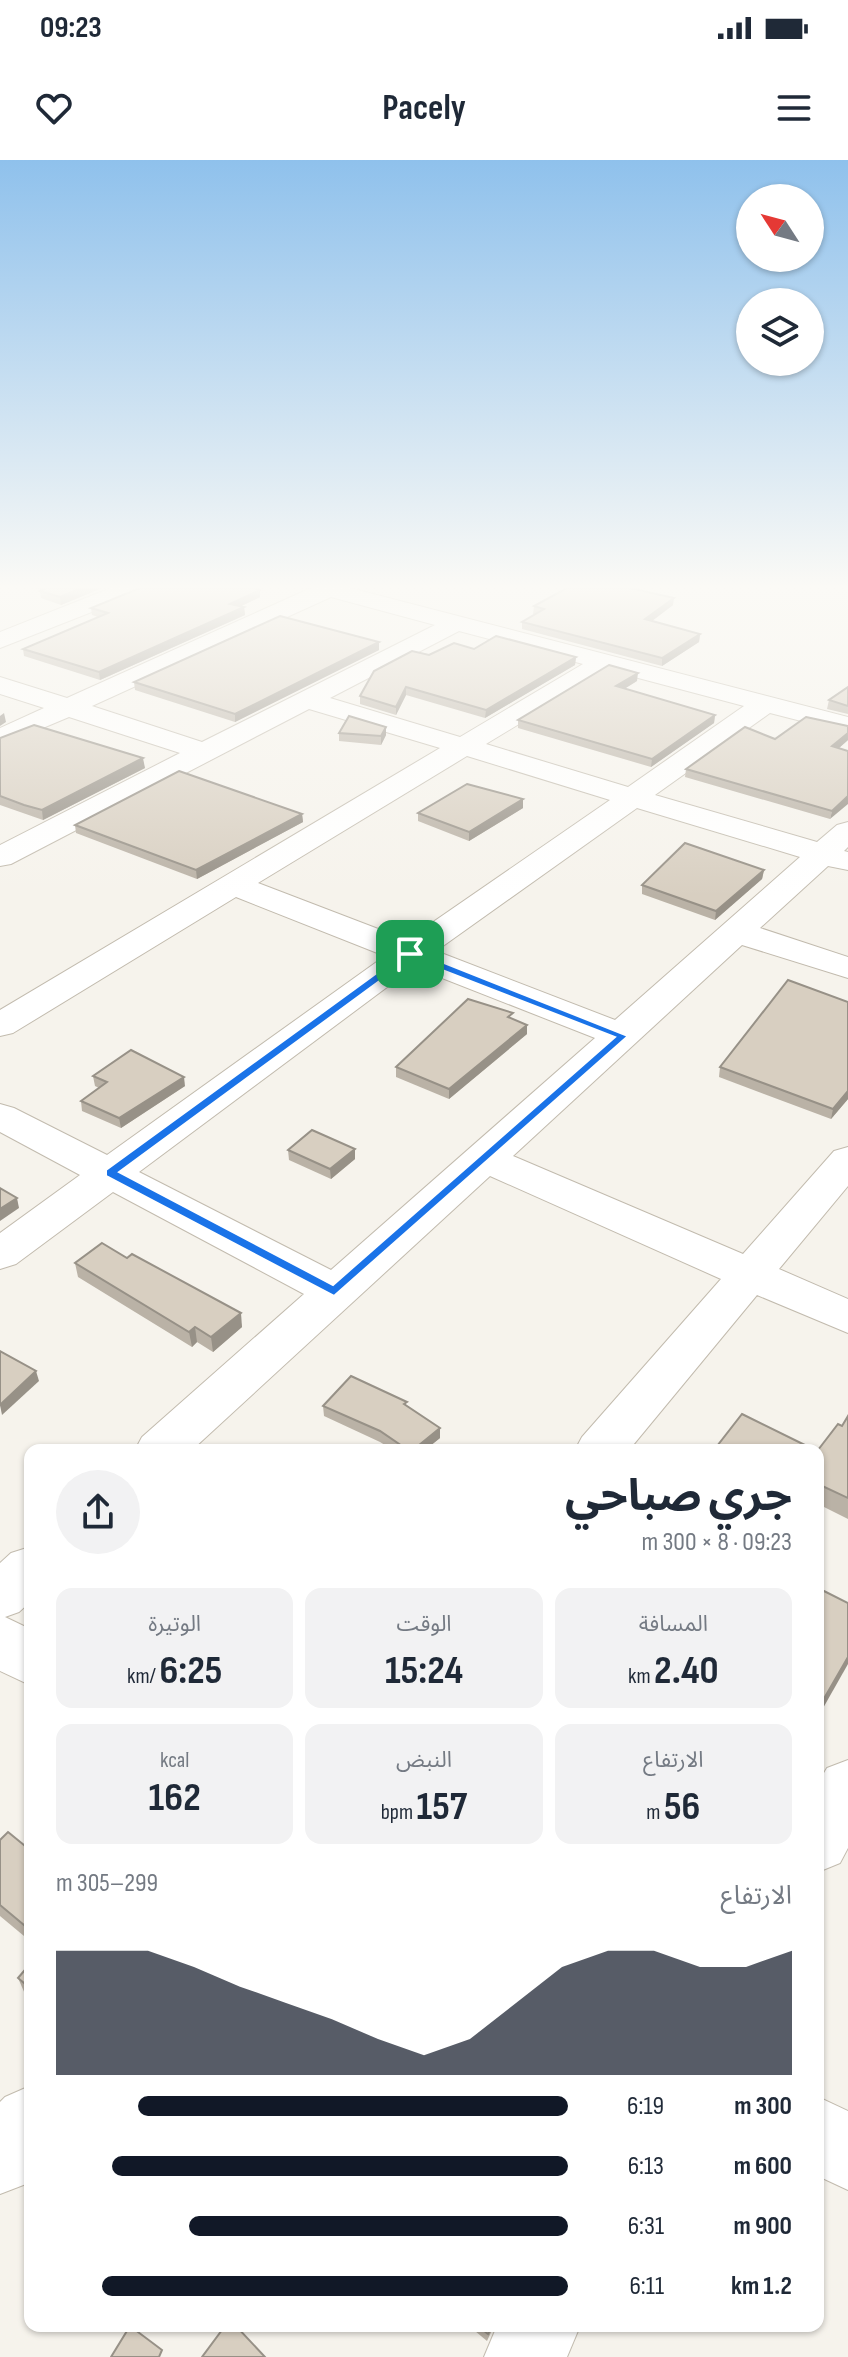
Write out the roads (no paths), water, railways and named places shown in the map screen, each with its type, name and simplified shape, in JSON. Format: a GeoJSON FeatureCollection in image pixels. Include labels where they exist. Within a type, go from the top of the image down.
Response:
{"type":"FeatureCollection","features":[{"type":"Feature","properties":{"kind":"street"},"geometry":{"type":"LineString","coordinates":[[17,691],[207,753]]}},
{"type":"Feature","properties":{"kind":"street"},"geometry":{"type":"LineString","coordinates":[[0,738],[105,691]]}},
{"type":"Feature","properties":{"kind":"street"},"geometry":{"type":"LineString","coordinates":[[0,857],[326,691]]}},
{"type":"Feature","properties":{"kind":"street"},"geometry":{"type":"LineString","coordinates":[[0,1025],[557,691]]}},
{"type":"Feature","properties":{"kind":"street"},"geometry":{"type":"LineString","coordinates":[[717,691],[848,725]]}},
{"type":"Feature","properties":{"kind":"street"},"geometry":{"type":"LineString","coordinates":[[308,700],[635,798],[839,849]]}},
{"type":"Feature","properties":{"kind":"street"},"geometry":{"type":"LineString","coordinates":[[0,1254],[410,954],[766,703]]}},
{"type":"Feature","properties":{"kind":"street"},"geometry":{"type":"LineString","coordinates":[[167,1444],[738,932],[839,849]]}},
{"type":"Feature","properties":{"kind":"street"},"geometry":{"type":"LineString","coordinates":[[234,885],[623,1036]]}},
{"type":"Feature","properties":{"kind":"street"},"geometry":{"type":"LineString","coordinates":[[738,932],[848,968]]}},
{"type":"Feature","properties":{"kind":"street"},"geometry":{"type":"LineString","coordinates":[[0,1116],[334,1291]]}},
{"type":"Feature","properties":{"kind":"street"},"geometry":{"type":"LineString","coordinates":[[483,1158],[848,1317]]}},
{"type":"Feature","properties":{"kind":"street"},"geometry":{"type":"LineString","coordinates":[[605,1444],[848,1160]]}},
{"type":"Feature","properties":{"kind":"street"},"geometry":{"type":"LineString","coordinates":[[0,1596],[24,1574]]}},
{"type":"Feature","properties":{"kind":"street"},"geometry":{"type":"LineString","coordinates":[[0,1639],[24,1657]]}},
{"type":"Feature","properties":{"kind":"street"},"geometry":{"type":"LineString","coordinates":[[824,1831],[848,1788]]}},
{"type":"Feature","properties":{"kind":"street"},"geometry":{"type":"LineString","coordinates":[[0,2158],[24,2129]]}},
{"type":"Feature","properties":{"kind":"street"},"geometry":{"type":"LineString","coordinates":[[824,2137],[848,2154]]}},
{"type":"Feature","properties":{"kind":"street"},"geometry":{"type":"LineString","coordinates":[[523,2357],[538,2332]]}}]}
